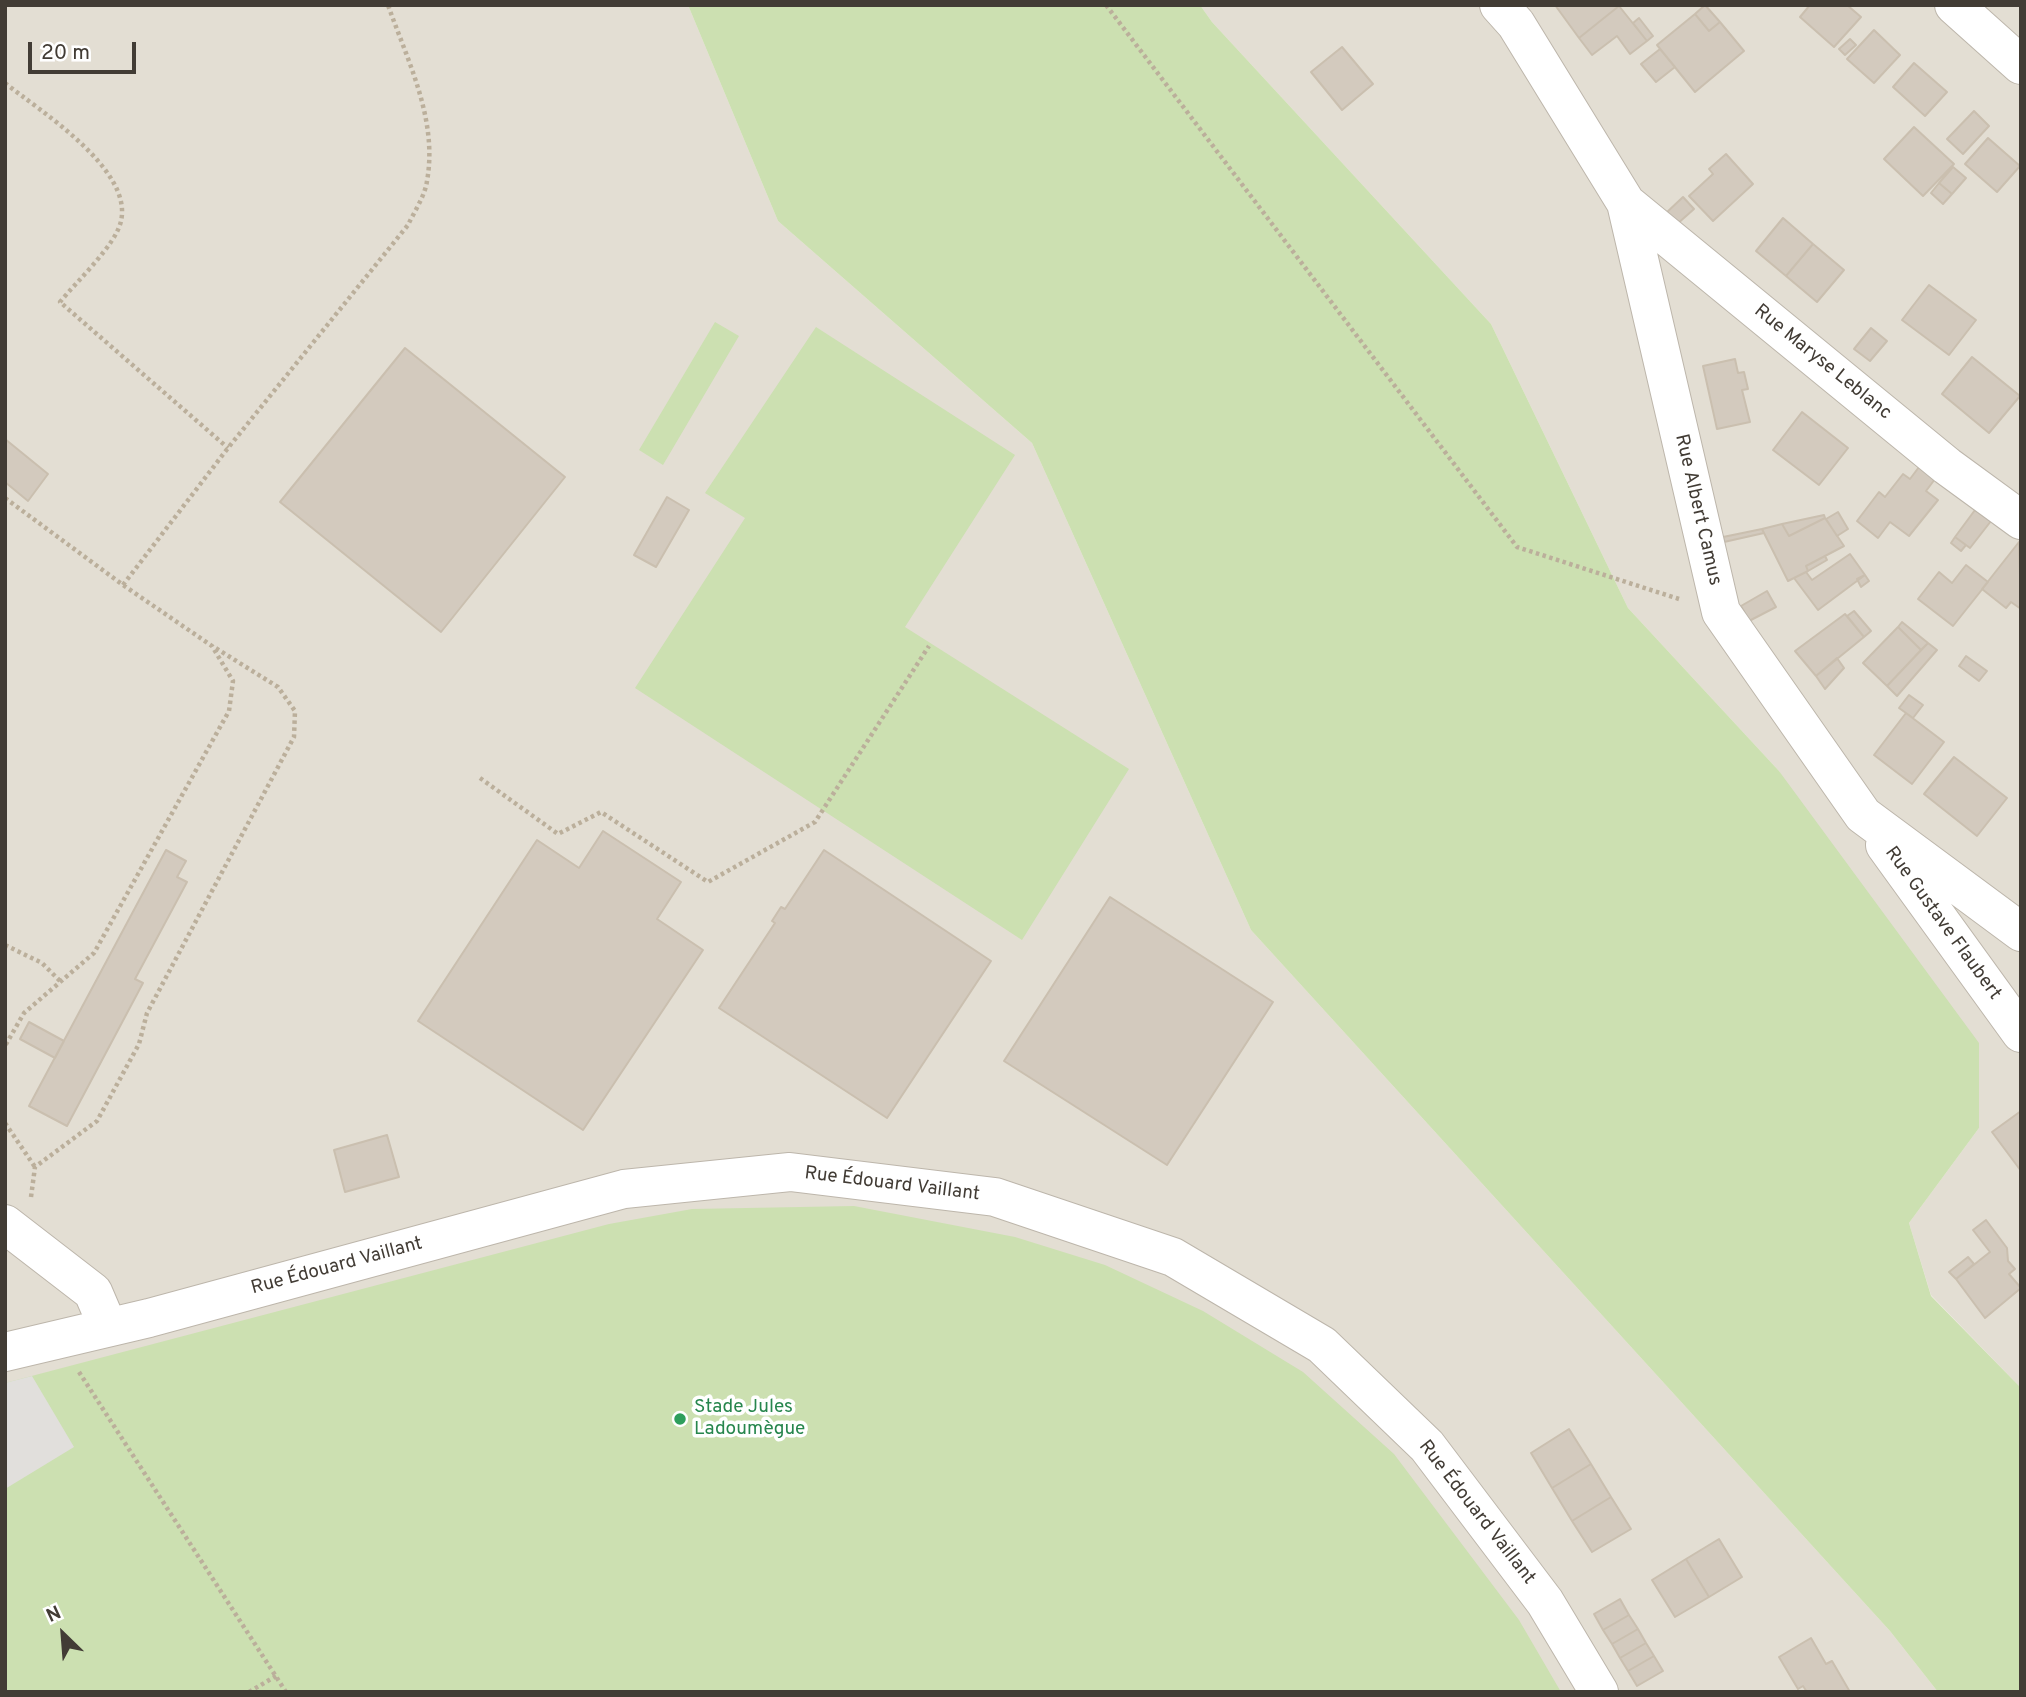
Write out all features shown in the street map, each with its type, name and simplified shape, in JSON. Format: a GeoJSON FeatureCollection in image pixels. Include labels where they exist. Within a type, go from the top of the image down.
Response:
{"type":"FeatureCollection","features":[{"type":"Feature","properties":{"kind":"street","name":"Rue Albert Camus"},"geometry":{"type":"LineString","coordinates":[[1499,5],[1516,24],[1626,203],[1721,612],[1863,816],[2021,932]]}},
{"type":"Feature","properties":{"kind":"street"},"geometry":{"type":"LineString","coordinates":[[1954,5],[2021,65]]}},
{"type":"Feature","properties":{"kind":"street","name":"Rue Maryse Leblanc"},"geometry":{"type":"LineString","coordinates":[[1626,203],[1947,466],[2021,520]]}},
{"type":"Feature","properties":{"kind":"street","name":"Rue Gustave Flaubert"},"geometry":{"type":"LineString","coordinates":[[1863,816],[2021,1033]]}},
{"type":"Feature","properties":{"kind":"street","name":"Rue Édouard Vaillant"},"geometry":{"type":"LineString","coordinates":[[5,1352],[65,1340],[624,1189],[790,1172],[995,1197],[1173,1257],[1322,1345],[1427,1446],[1545,1602],[1599,1692]]}},
{"type":"Feature","properties":{"kind":"street"},"geometry":{"type":"LineString","coordinates":[[11,1229],[93,1292],[108,1327]]}},
{"type":"Feature","properties":{"kind":"path"},"geometry":{"type":"LineString","coordinates":[[123,585],[228,448],[408,225],[427,184],[430,147],[426,113],[388,5]]}},
{"type":"Feature","properties":{"kind":"path"},"geometry":{"type":"LineString","coordinates":[[1106,5],[1517,547],[1721,612]]}},
{"type":"Feature","properties":{"kind":"path"},"geometry":{"type":"LineString","coordinates":[[5,83],[95,155],[110,173],[118,192],[122,219],[116,235],[60,302],[228,448]]}},
{"type":"Feature","properties":{"kind":"path"},"geometry":{"type":"LineString","coordinates":[[5,498],[123,585],[278,687],[295,711],[294,737],[147,1013],[139,1044],[97,1121],[35,1167]]}},
{"type":"Feature","properties":{"kind":"path"},"geometry":{"type":"LineString","coordinates":[[5,1046],[24,1013],[94,953],[229,711],[233,681],[212,646]]}},
{"type":"Feature","properties":{"kind":"path"},"geometry":{"type":"LineString","coordinates":[[481,778],[558,834],[601,812],[708,882],[815,822],[929,646]]}},
{"type":"Feature","properties":{"kind":"path"},"geometry":{"type":"LineString","coordinates":[[5,945],[42,963],[61,982]]}},
{"type":"Feature","properties":{"kind":"path"},"geometry":{"type":"LineString","coordinates":[[5,1123],[35,1167],[28,1217],[11,1229]]}},
{"type":"Feature","properties":{"kind":"path"},"geometry":{"type":"LineString","coordinates":[[65,1340],[69,1357],[286,1692]]}},
{"type":"Feature","properties":{"kind":"path"},"geometry":{"type":"LineString","coordinates":[[249,1692],[276,1675]]}},
{"type":"Feature","properties":{"kind":"shaded area"},"geometry":{"type":"Polygon","coordinates":[[[5,5],[688,5],[778,221],[1032,443],[1251,930],[1890,1631],[1938,1692],[5,1692],[5,5]]]}},
{"type":"Feature","properties":{"kind":"shaded area"},"geometry":{"type":"Polygon","coordinates":[[[1200,5],[2021,5],[2021,1388],[1931,1295],[1909,1223],[1979,1128],[1779,771],[1628,608],[1491,324],[1212,22],[1200,5]]]}},
{"type":"Feature","properties":{"kind":"shaded area"},"geometry":{"type":"Polygon","coordinates":[[[32,1376],[74,1447],[5,1489],[5,1383],[32,1376]]]}},
{"type":"Feature","properties":{"kind":"green space"},"geometry":{"type":"Polygon","coordinates":[[[688,5],[1200,5],[1212,22],[1491,324],[1628,608],[1779,771],[1979,1043],[1979,1128],[1909,1223],[1931,1296],[2021,1388],[2021,1692],[1938,1692],[1890,1631],[1251,930],[1032,443],[778,221],[688,5]]]}},
{"type":"Feature","properties":{"kind":"green space"},"geometry":{"type":"Polygon","coordinates":[[[715,322],[739,336],[663,465],[639,450],[715,322]]]}},
{"type":"Feature","properties":{"kind":"green space"},"geometry":{"type":"Polygon","coordinates":[[[816,327],[1015,455],[905,627],[1129,769],[1022,940],[635,688],[745,518],[705,493],[816,327]]]}},
{"type":"Feature","properties":{"kind":"green space","name":"Stade Jules Ladoumègue"},"geometry":{"type":"Polygon","coordinates":[[[854,1206],[1015,1237],[1105,1265],[1203,1311],[1303,1372],[1394,1454],[1519,1620],[1561,1692],[5,1692],[5,1383],[609,1224],[692,1209],[854,1206]]]}},
{"type":"Feature","properties":{"kind":"building"},"geometry":{"type":"Polygon","coordinates":[[[1555,5],[1619,5],[1619,6],[1579,38],[1555,5]]]}},
{"type":"Feature","properties":{"kind":"building"},"geometry":{"type":"Polygon","coordinates":[[[1705,5],[1720,22],[1709,31],[1695,14],[1705,5]]]}},
{"type":"Feature","properties":{"kind":"building"},"geometry":{"type":"Polygon","coordinates":[[[1810,5],[1847,5],[1861,17],[1834,47],[1800,17],[1810,5]]]}},
{"type":"Feature","properties":{"kind":"building"},"geometry":{"type":"Polygon","coordinates":[[[1619,6],[1647,41],[1630,54],[1617,36],[1592,55],[1579,38],[1619,6]]]}},
{"type":"Feature","properties":{"kind":"building"},"geometry":{"type":"Polygon","coordinates":[[[1695,14],[1709,31],[1720,22],[1744,51],[1695,92],[1657,45],[1695,14]]]}},
{"type":"Feature","properties":{"kind":"building"},"geometry":{"type":"Polygon","coordinates":[[[1639,18],[1653,36],[1647,41],[1633,23],[1639,18]]]}},
{"type":"Feature","properties":{"kind":"building"},"geometry":{"type":"Polygon","coordinates":[[[1874,30],[1900,55],[1874,83],[1847,59],[1874,30]]]}},
{"type":"Feature","properties":{"kind":"building"},"geometry":{"type":"Polygon","coordinates":[[[1850,39],[1856,45],[1845,55],[1839,49],[1850,39]]]}},
{"type":"Feature","properties":{"kind":"building"},"geometry":{"type":"Polygon","coordinates":[[[1342,47],[1373,84],[1342,110],[1311,72],[1342,47]]]}},
{"type":"Feature","properties":{"kind":"building"},"geometry":{"type":"Polygon","coordinates":[[[1660,49],[1675,67],[1656,82],[1641,64],[1660,49]]]}},
{"type":"Feature","properties":{"kind":"building"},"geometry":{"type":"Polygon","coordinates":[[[1914,63],[1947,92],[1925,116],[1893,87],[1914,63]]]}},
{"type":"Feature","properties":{"kind":"building"},"geometry":{"type":"Polygon","coordinates":[[[1974,111],[1989,126],[1963,154],[1947,139],[1974,111]]]}},
{"type":"Feature","properties":{"kind":"building"},"geometry":{"type":"Polygon","coordinates":[[[1914,127],[1954,164],[1923,196],[1884,159],[1914,127]]]}},
{"type":"Feature","properties":{"kind":"building"},"geometry":{"type":"Polygon","coordinates":[[[1988,138],[2020,166],[1997,192],[1965,164],[1988,138]]]}},
{"type":"Feature","properties":{"kind":"building"},"geometry":{"type":"Polygon","coordinates":[[[1726,154],[1753,184],[1713,221],[1689,196],[1713,174],[1709,169],[1726,154]]]}},
{"type":"Feature","properties":{"kind":"building"},"geometry":{"type":"Polygon","coordinates":[[[1953,167],[1966,178],[1952,194],[1939,183],[1953,167]]]}},
{"type":"Feature","properties":{"kind":"building"},"geometry":{"type":"Polygon","coordinates":[[[1939,183],[1952,194],[1943,204],[1931,193],[1939,183]]]}},
{"type":"Feature","properties":{"kind":"building"},"geometry":{"type":"Polygon","coordinates":[[[1683,197],[1694,209],[1676,225],[1665,214],[1683,197]]]}},
{"type":"Feature","properties":{"kind":"building"},"geometry":{"type":"Polygon","coordinates":[[[1783,218],[1813,244],[1786,276],[1756,251],[1783,218]]]}},
{"type":"Feature","properties":{"kind":"building"},"geometry":{"type":"Polygon","coordinates":[[[1813,244],[1844,270],[1817,302],[1786,276],[1813,244]]]}},
{"type":"Feature","properties":{"kind":"building"},"geometry":{"type":"Polygon","coordinates":[[[1929,285],[1976,320],[1949,355],[1902,320],[1929,285]]]}},
{"type":"Feature","properties":{"kind":"building"},"geometry":{"type":"Polygon","coordinates":[[[1871,328],[1887,341],[1870,361],[1854,349],[1871,328]]]}},
{"type":"Feature","properties":{"kind":"building"},"geometry":{"type":"Polygon","coordinates":[[[405,348],[565,477],[441,632],[280,502],[405,348]]]}},
{"type":"Feature","properties":{"kind":"building"},"geometry":{"type":"Polygon","coordinates":[[[1972,357],[2020,396],[1989,433],[1942,394],[1972,357]]]}},
{"type":"Feature","properties":{"kind":"building"},"geometry":{"type":"Polygon","coordinates":[[[1735,359],[1738,373],[1744,372],[1748,389],[1742,390],[1750,422],[1717,429],[1703,366],[1735,359]]]}},
{"type":"Feature","properties":{"kind":"building"},"geometry":{"type":"Polygon","coordinates":[[[1802,412],[1848,448],[1819,485],[1773,450],[1802,412]]]}},
{"type":"Feature","properties":{"kind":"building"},"geometry":{"type":"Polygon","coordinates":[[[5,439],[48,474],[28,501],[5,482],[5,439]]]}},
{"type":"Feature","properties":{"kind":"building"},"geometry":{"type":"Polygon","coordinates":[[[1919,467],[1935,479],[1926,491],[1938,500],[1909,536],[1890,522],[1878,538],[1857,521],[1879,492],[1885,497],[1903,474],[1910,479],[1919,467]]]}},
{"type":"Feature","properties":{"kind":"building"},"geometry":{"type":"Polygon","coordinates":[[[667,497],[689,510],[656,567],[634,555],[667,497]]]}},
{"type":"Feature","properties":{"kind":"building"},"geometry":{"type":"Polygon","coordinates":[[[1975,510],[1991,521],[1970,548],[1955,537],[1975,510]]]}},
{"type":"Feature","properties":{"kind":"building"},"geometry":{"type":"Polygon","coordinates":[[[1838,512],[1848,529],[1837,536],[1826,519],[1838,512]]]}},
{"type":"Feature","properties":{"kind":"building"},"geometry":{"type":"Polygon","coordinates":[[[1824,515],[1825,518],[1789,536],[1782,524],[1824,515]]]}},
{"type":"Feature","properties":{"kind":"building"},"geometry":{"type":"Polygon","coordinates":[[[1825,518],[1844,546],[1806,566],[1808,571],[1788,581],[1762,529],[1782,524],[1789,536],[1825,518]]]}},
{"type":"Feature","properties":{"kind":"building"},"geometry":{"type":"Polygon","coordinates":[[[1762,529],[1764,533],[1724,542],[1723,537],[1762,529]]]}},
{"type":"Feature","properties":{"kind":"building"},"geometry":{"type":"Polygon","coordinates":[[[1955,537],[1966,545],[1961,551],[1951,543],[1955,537]]]}},
{"type":"Feature","properties":{"kind":"building"},"geometry":{"type":"Polygon","coordinates":[[[2019,542],[2021,609],[2011,602],[2006,608],[1982,589],[2019,542]]]}},
{"type":"Feature","properties":{"kind":"building"},"geometry":{"type":"Polygon","coordinates":[[[1850,554],[1865,575],[1818,610],[1794,578],[1806,572],[1812,580],[1850,554]]]}},
{"type":"Feature","properties":{"kind":"building"},"geometry":{"type":"Polygon","coordinates":[[[1825,556],[1827,560],[1808,571],[1806,566],[1825,556]]]}},
{"type":"Feature","properties":{"kind":"building"},"geometry":{"type":"Polygon","coordinates":[[[1966,565],[1988,582],[1953,626],[1918,599],[1939,572],[1952,583],[1966,565]]]}},
{"type":"Feature","properties":{"kind":"building"},"geometry":{"type":"Polygon","coordinates":[[[1865,575],[1869,581],[1861,587],[1857,579],[1865,575]]]}},
{"type":"Feature","properties":{"kind":"building"},"geometry":{"type":"Polygon","coordinates":[[[1767,591],[1776,607],[1749,621],[1741,606],[1767,591]]]}},
{"type":"Feature","properties":{"kind":"building"},"geometry":{"type":"Polygon","coordinates":[[[1854,611],[1871,631],[1864,637],[1847,616],[1854,611]]]}},
{"type":"Feature","properties":{"kind":"building"},"geometry":{"type":"Polygon","coordinates":[[[1845,614],[1864,637],[1816,676],[1795,651],[1845,614]]]}},
{"type":"Feature","properties":{"kind":"building"},"geometry":{"type":"Polygon","coordinates":[[[1902,622],[1928,643],[1921,650],[1898,627],[1902,622]]]}},
{"type":"Feature","properties":{"kind":"building"},"geometry":{"type":"Polygon","coordinates":[[[1898,627],[1921,650],[1887,686],[1863,663],[1898,627]]]}},
{"type":"Feature","properties":{"kind":"building"},"geometry":{"type":"Polygon","coordinates":[[[1928,643],[1937,650],[1897,696],[1887,686],[1928,643]]]}},
{"type":"Feature","properties":{"kind":"building"},"geometry":{"type":"Polygon","coordinates":[[[1966,656],[1987,671],[1979,681],[1959,666],[1966,656]]]}},
{"type":"Feature","properties":{"kind":"building"},"geometry":{"type":"Polygon","coordinates":[[[1837,658],[1844,668],[1825,689],[1816,676],[1837,658]]]}},
{"type":"Feature","properties":{"kind":"building"},"geometry":{"type":"Polygon","coordinates":[[[1909,695],[1923,705],[1913,718],[1899,708],[1909,695]]]}},
{"type":"Feature","properties":{"kind":"building"},"geometry":{"type":"Polygon","coordinates":[[[1906,713],[1944,742],[1912,784],[1874,755],[1906,713]]]}},
{"type":"Feature","properties":{"kind":"building"},"geometry":{"type":"Polygon","coordinates":[[[1954,757],[2007,798],[1977,836],[1924,794],[1954,757]]]}},
{"type":"Feature","properties":{"kind":"building"},"geometry":{"type":"Polygon","coordinates":[[[603,831],[681,882],[657,919],[703,950],[583,1130],[418,1021],[537,840],[579,868],[603,831]]]}},
{"type":"Feature","properties":{"kind":"building"},"geometry":{"type":"Polygon","coordinates":[[[166,850],[186,861],[177,877],[187,882],[135,979],[143,983],[67,1126],[29,1106],[166,850]]]}},
{"type":"Feature","properties":{"kind":"building"},"geometry":{"type":"Polygon","coordinates":[[[824,850],[991,961],[887,1118],[719,1008],[775,923],[772,921],[781,907],[785,909],[824,850]]]}},
{"type":"Feature","properties":{"kind":"building"},"geometry":{"type":"Polygon","coordinates":[[[1110,897],[1273,1002],[1167,1165],[1004,1061],[1110,897]]]}},
{"type":"Feature","properties":{"kind":"building"},"geometry":{"type":"Polygon","coordinates":[[[29,1022],[64,1041],[55,1058],[20,1039],[29,1022]]]}},
{"type":"Feature","properties":{"kind":"building"},"geometry":{"type":"Polygon","coordinates":[[[2021,1111],[2021,1171],[1992,1132],[2021,1111]]]}},
{"type":"Feature","properties":{"kind":"building"},"geometry":{"type":"Polygon","coordinates":[[[387,1135],[399,1177],[345,1192],[334,1150],[387,1135]]]}},
{"type":"Feature","properties":{"kind":"building"},"geometry":{"type":"Polygon","coordinates":[[[1986,1220],[2007,1248],[2008,1261],[2015,1269],[2009,1274],[2021,1288],[1985,1318],[1956,1279],[1990,1252],[1973,1230],[1986,1220]]]}},
{"type":"Feature","properties":{"kind":"building"},"geometry":{"type":"Polygon","coordinates":[[[1968,1257],[1974,1264],[1956,1279],[1949,1272],[1968,1257]]]}},
{"type":"Feature","properties":{"kind":"building"},"geometry":{"type":"Polygon","coordinates":[[[1569,1429],[1591,1464],[1552,1488],[1531,1453],[1569,1429]]]}},
{"type":"Feature","properties":{"kind":"building"},"geometry":{"type":"Polygon","coordinates":[[[1591,1464],[1611,1497],[1572,1521],[1552,1488],[1591,1464]]]}},
{"type":"Feature","properties":{"kind":"building"},"geometry":{"type":"Polygon","coordinates":[[[1611,1497],[1631,1529],[1592,1552],[1572,1521],[1611,1497]]]}},
{"type":"Feature","properties":{"kind":"building"},"geometry":{"type":"Polygon","coordinates":[[[1719,1539],[1742,1577],[1709,1597],[1686,1559],[1719,1539]]]}},
{"type":"Feature","properties":{"kind":"building"},"geometry":{"type":"Polygon","coordinates":[[[1686,1559],[1709,1597],[1675,1617],[1652,1580],[1686,1559]]]}},
{"type":"Feature","properties":{"kind":"building"},"geometry":{"type":"Polygon","coordinates":[[[1620,1599],[1629,1615],[1603,1630],[1594,1614],[1620,1599]]]}},
{"type":"Feature","properties":{"kind":"building"},"geometry":{"type":"Polygon","coordinates":[[[1629,1615],[1638,1629],[1612,1644],[1603,1630],[1629,1615]]]}},
{"type":"Feature","properties":{"kind":"building"},"geometry":{"type":"Polygon","coordinates":[[[1638,1629],[1646,1643],[1620,1658],[1612,1644],[1638,1629]]]}},
{"type":"Feature","properties":{"kind":"building"},"geometry":{"type":"Polygon","coordinates":[[[1811,1638],[1826,1664],[1832,1661],[1850,1692],[1807,1692],[1803,1686],[1798,1689],[1779,1657],[1811,1638]]]}},
{"type":"Feature","properties":{"kind":"building"},"geometry":{"type":"Polygon","coordinates":[[[1646,1643],[1654,1656],[1628,1671],[1620,1658],[1646,1643]]]}},
{"type":"Feature","properties":{"kind":"building"},"geometry":{"type":"Polygon","coordinates":[[[1654,1656],[1663,1671],[1637,1686],[1628,1671],[1654,1656]]]}},
{"type":"Feature","properties":{"kind":"place","name":"Stade Jules Ladoumègue"},"geometry":{"type":"Point","coordinates":[680,1419]}}]}
